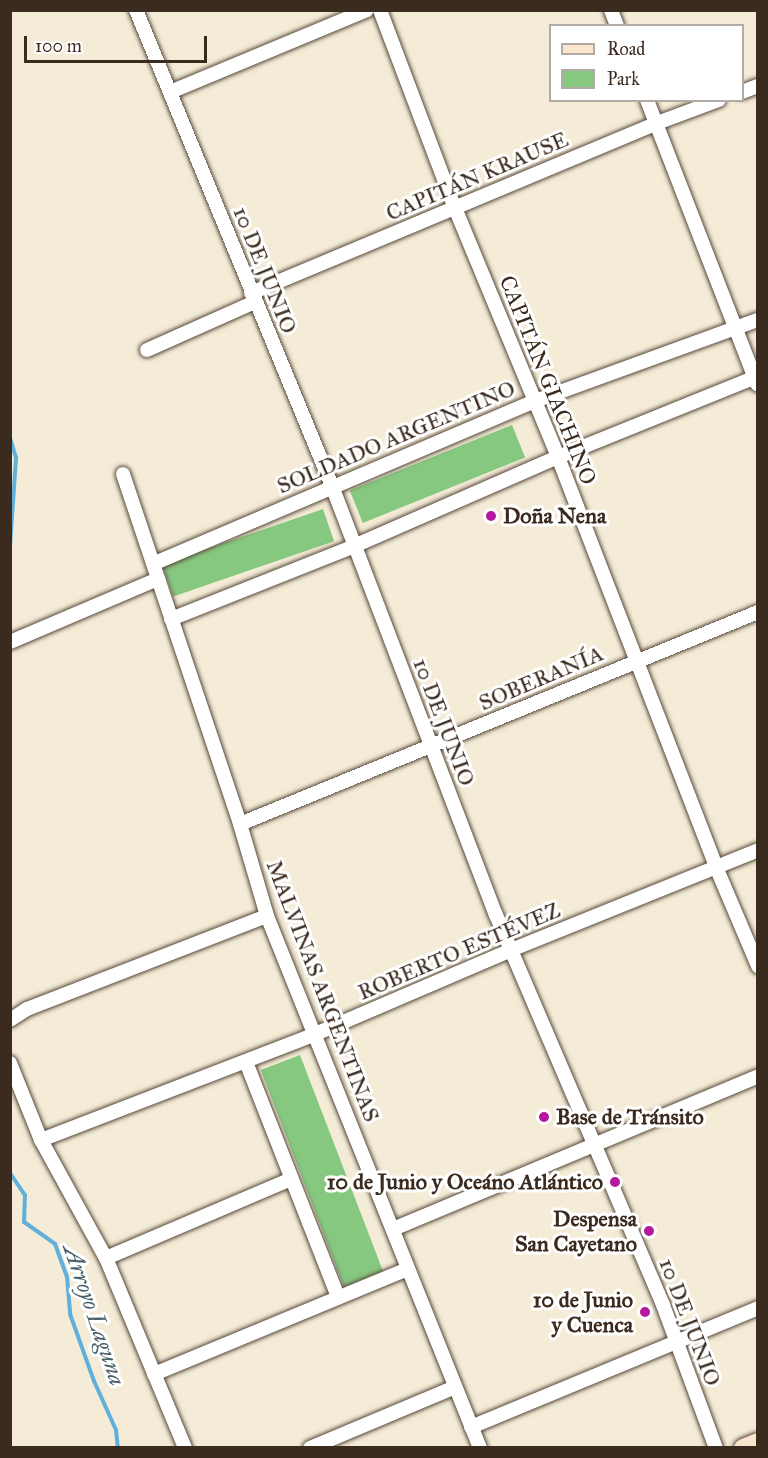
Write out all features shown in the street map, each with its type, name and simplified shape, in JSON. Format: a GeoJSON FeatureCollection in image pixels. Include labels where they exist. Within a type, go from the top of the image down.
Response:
{"type":"FeatureCollection","features":[{"type":"Feature","properties":{"kind":"main road"},"geometry":{"type":"LineString","coordinates":[[743,1448],[758,1442]]}},
{"type":"Feature","properties":{"kind":"street","name":"10 DE JUNIO"},"geometry":{"type":"LineString","coordinates":[[136,10],[332,486],[511,950],[594,1143],[676,1343],[716,1448]]}},
{"type":"Feature","properties":{"kind":"street"},"geometry":{"type":"LineString","coordinates":[[170,92],[367,10]]}},
{"type":"Feature","properties":{"kind":"street","name":"CAPITÁN GIACHINO"},"geometry":{"type":"LineString","coordinates":[[380,10],[455,208],[558,457],[716,867],[758,966]]}},
{"type":"Feature","properties":{"kind":"street"},"geometry":{"type":"LineString","coordinates":[[171,618],[354,546],[558,457],[756,379],[734,329],[648,102]]}},
{"type":"Feature","properties":{"kind":"street","name":"CAPITÁN KRAUSE"},"geometry":{"type":"LineString","coordinates":[[147,350],[253,297],[455,208],[657,123],[714,102]]}},
{"type":"Feature","properties":{"kind":"street","name":"SOLDADO ARGENTINO"},"geometry":{"type":"LineString","coordinates":[[155,563],[535,401],[758,320]]}},
{"type":"Feature","properties":{"kind":"street","name":"MALVINAS ARGENTINAS"},"geometry":{"type":"LineString","coordinates":[[123,474],[155,563],[158,579],[240,824],[267,916],[480,1448]]}},
{"type":"Feature","properties":{"kind":"street"},"geometry":{"type":"LineString","coordinates":[[10,642],[158,579]]}},
{"type":"Feature","properties":{"kind":"street","name":"SOBERANÍA"},"geometry":{"type":"LineString","coordinates":[[240,824],[758,612]]}},
{"type":"Feature","properties":{"kind":"street","name":"ROBERTO ESTÉVEZ"},"geometry":{"type":"LineString","coordinates":[[41,1140],[313,1035],[511,950],[758,850]]}},
{"type":"Feature","properties":{"kind":"street"},"geometry":{"type":"LineString","coordinates":[[10,1020],[27,1009],[267,916]]}},
{"type":"Feature","properties":{"kind":"street"},"geometry":{"type":"LineString","coordinates":[[246,1062],[338,1297]]}},
{"type":"Feature","properties":{"kind":"street"},"geometry":{"type":"LineString","coordinates":[[10,1063],[41,1140],[106,1258],[185,1448]]}},
{"type":"Feature","properties":{"kind":"street"},"geometry":{"type":"LineString","coordinates":[[393,1229],[758,1076]]}},
{"type":"Feature","properties":{"kind":"street"},"geometry":{"type":"LineString","coordinates":[[106,1258],[291,1179]]}},
{"type":"Feature","properties":{"kind":"street"},"geometry":{"type":"LineString","coordinates":[[154,1374],[407,1269]]}},
{"type":"Feature","properties":{"kind":"street"},"geometry":{"type":"LineString","coordinates":[[471,1426],[758,1308]]}},
{"type":"Feature","properties":{"kind":"street"},"geometry":{"type":"LineString","coordinates":[[310,1448],[454,1387]]}},
{"type":"Feature","properties":{"kind":"green space"},"geometry":{"type":"Polygon","coordinates":[[[512,425],[525,457],[363,523],[350,491],[512,425]]]}},
{"type":"Feature","properties":{"kind":"green space"},"geometry":{"type":"Polygon","coordinates":[[[323,509],[334,541],[173,596],[162,564],[323,509]]]}},
{"type":"Feature","properties":{"kind":"green space"},"geometry":{"type":"Polygon","coordinates":[[[300,1055],[383,1272],[344,1287],[261,1070],[300,1055]]]}},
{"type":"Feature","properties":{"kind":"waterway","name":"Arroyo Laguna"},"geometry":{"type":"LineString","coordinates":[[10,438],[16,458],[10,547]]}},
{"type":"Feature","properties":{"kind":"waterway","name":"Arroyo Laguna"},"geometry":{"type":"LineString","coordinates":[[10,1173],[25,1195],[24,1222],[55,1244],[67,1277],[70,1314],[94,1381],[116,1430],[118,1448]]}},
{"type":"Feature","properties":{"kind":"place","name":"Doña Nena"},"geometry":{"type":"Point","coordinates":[491,516]}},
{"type":"Feature","properties":{"kind":"place","name":"Base de Tránsito"},"geometry":{"type":"Point","coordinates":[544,1117]}},
{"type":"Feature","properties":{"kind":"place","name":"10 de Junio y Oceáno Atlántico"},"geometry":{"type":"Point","coordinates":[615,1182]}},
{"type":"Feature","properties":{"kind":"place","name":"Despensa San Cayetano"},"geometry":{"type":"Point","coordinates":[649,1231]}},
{"type":"Feature","properties":{"kind":"place","name":"10 de Junio y Cuenca"},"geometry":{"type":"Point","coordinates":[645,1312]}}]}
